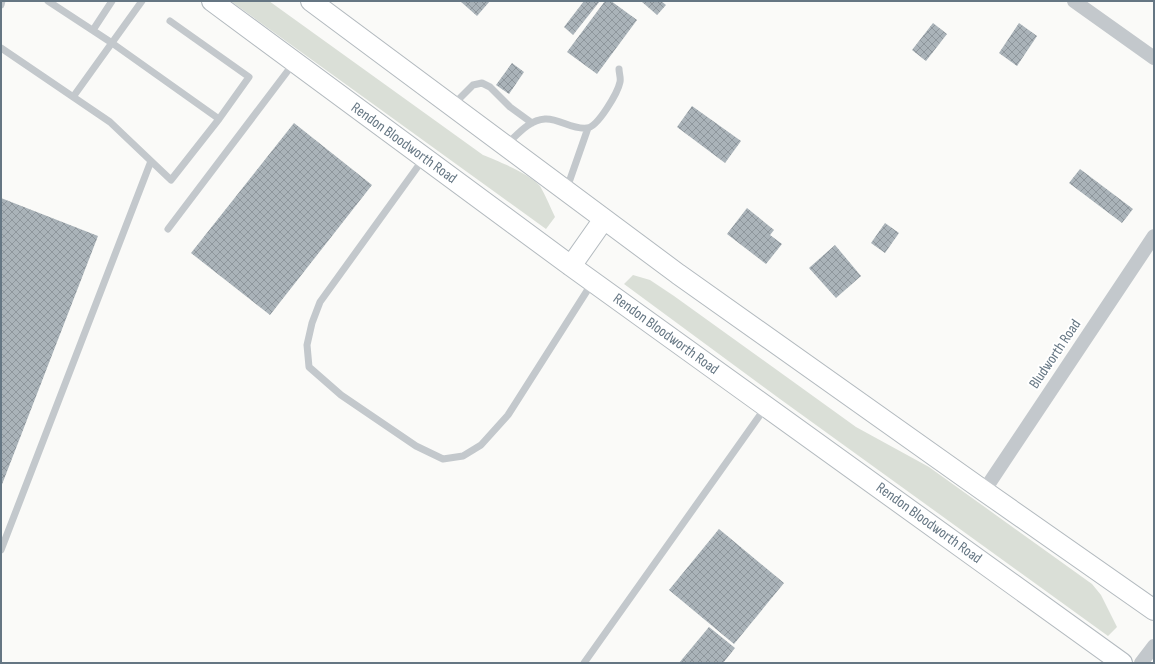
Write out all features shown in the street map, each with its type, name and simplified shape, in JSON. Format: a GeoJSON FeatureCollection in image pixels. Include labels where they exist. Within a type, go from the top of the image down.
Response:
{"type":"FeatureCollection","features":[{"type":"Feature","properties":{"kind":"main road","name":"Rendon Bloodworth Road"},"geometry":{"type":"LineString","coordinates":[[212,1],[571,266],[1122,663]]}},
{"type":"Feature","properties":{"kind":"main road"},"geometry":{"type":"LineString","coordinates":[[311,1],[678,274],[1154,610]]}},
{"type":"Feature","properties":{"kind":"main road"},"geometry":{"type":"LineString","coordinates":[[571,266],[604,219]]}},
{"type":"Feature","properties":{"kind":"street"},"geometry":{"type":"LineString","coordinates":[[1074,1],[1154,58]]}},
{"type":"Feature","properties":{"kind":"street","name":"Bludworth Road"},"geometry":{"type":"LineString","coordinates":[[984,491],[1154,236]]}},
{"type":"Feature","properties":{"kind":"street"},"geometry":{"type":"LineString","coordinates":[[1141,663],[1154,646]]}},
{"type":"Feature","properties":{"kind":"lane"},"geometry":{"type":"LineString","coordinates":[[48,1],[112,43],[219,119]]}},
{"type":"Feature","properties":{"kind":"lane"},"geometry":{"type":"LineString","coordinates":[[93,30],[112,1]]}},
{"type":"Feature","properties":{"kind":"lane"},"geometry":{"type":"LineString","coordinates":[[73,97],[142,1]]}},
{"type":"Feature","properties":{"kind":"lane"},"geometry":{"type":"LineString","coordinates":[[1,48],[110,122],[171,180],[219,119],[249,77],[170,21]]}},
{"type":"Feature","properties":{"kind":"lane"},"geometry":{"type":"LineString","coordinates":[[168,229],[294,62]]}},
{"type":"Feature","properties":{"kind":"lane"},"geometry":{"type":"LineString","coordinates":[[566,190],[588,128],[598,120],[618,90],[620,80],[619,70]]}},
{"type":"Feature","properties":{"kind":"lane"},"geometry":{"type":"LineString","coordinates":[[452,106],[473,85],[482,83],[490,87],[510,107],[532,123]]}},
{"type":"Feature","properties":{"kind":"lane"},"geometry":{"type":"LineString","coordinates":[[506,146],[528,124],[545,119],[562,122],[576,128],[588,128]]}},
{"type":"Feature","properties":{"kind":"lane"},"geometry":{"type":"LineString","coordinates":[[424,158],[320,302],[312,323],[307,345],[309,368],[340,395],[416,446],[443,459],[463,456],[481,445],[508,416],[593,282]]}},
{"type":"Feature","properties":{"kind":"lane"},"geometry":{"type":"LineString","coordinates":[[1,550],[152,161]]}},
{"type":"Feature","properties":{"kind":"lane"},"geometry":{"type":"LineString","coordinates":[[584,663],[766,406]]}},
{"type":"Feature","properties":{"kind":"shaded area"},"geometry":{"type":"Polygon","coordinates":[[[269,1],[483,155],[513,168],[535,181],[540,186],[555,217],[546,229],[232,2],[269,1]]]}},
{"type":"Feature","properties":{"kind":"shaded area"},"geometry":{"type":"Polygon","coordinates":[[[633,275],[650,280],[674,296],[856,427],[929,467],[1092,584],[1101,595],[1117,627],[1108,636],[780,399],[624,284],[633,275]]]}},
{"type":"Feature","properties":{"kind":"building"},"geometry":{"type":"Polygon","coordinates":[[[460,1],[490,1],[477,16],[460,1]]]}},
{"type":"Feature","properties":{"kind":"building"},"geometry":{"type":"Polygon","coordinates":[[[584,1],[600,1],[573,35],[564,27],[584,1]]]}},
{"type":"Feature","properties":{"kind":"building"},"geometry":{"type":"Polygon","coordinates":[[[605,1],[611,1],[637,20],[597,74],[567,52],[605,1]]]}},
{"type":"Feature","properties":{"kind":"building"},"geometry":{"type":"Polygon","coordinates":[[[641,1],[661,1],[666,5],[657,15],[641,1]]]}},
{"type":"Feature","properties":{"kind":"building"},"geometry":{"type":"Polygon","coordinates":[[[933,23],[947,34],[926,61],[912,50],[933,23]]]}},
{"type":"Feature","properties":{"kind":"building"},"geometry":{"type":"Polygon","coordinates":[[[1019,23],[1037,36],[1017,66],[999,53],[1019,23]]]}},
{"type":"Feature","properties":{"kind":"building"},"geometry":{"type":"Polygon","coordinates":[[[512,63],[524,72],[509,94],[496,85],[512,63]]]}},
{"type":"Feature","properties":{"kind":"building"},"geometry":{"type":"Polygon","coordinates":[[[692,106],[741,141],[725,163],[677,127],[692,106]]]}},
{"type":"Feature","properties":{"kind":"building"},"geometry":{"type":"Polygon","coordinates":[[[294,123],[372,185],[270,315],[191,253],[294,123]]]}},
{"type":"Feature","properties":{"kind":"building"},"geometry":{"type":"Polygon","coordinates":[[[1080,169],[1133,209],[1122,223],[1069,183],[1080,169]]]}},
{"type":"Feature","properties":{"kind":"building"},"geometry":{"type":"Polygon","coordinates":[[[1,198],[98,236],[1,487],[1,198]]]}},
{"type":"Feature","properties":{"kind":"building"},"geometry":{"type":"Polygon","coordinates":[[[747,208],[774,230],[770,235],[782,244],[766,264],[727,234],[747,208]]]}},
{"type":"Feature","properties":{"kind":"building"},"geometry":{"type":"Polygon","coordinates":[[[885,223],[899,233],[885,253],[871,243],[885,223]]]}},
{"type":"Feature","properties":{"kind":"building"},"geometry":{"type":"Polygon","coordinates":[[[835,245],[861,276],[836,298],[809,268],[835,245]]]}},
{"type":"Feature","properties":{"kind":"building"},"geometry":{"type":"Polygon","coordinates":[[[719,529],[784,583],[734,644],[669,590],[719,529]]]}},
{"type":"Feature","properties":{"kind":"building"},"geometry":{"type":"Polygon","coordinates":[[[709,627],[735,648],[723,663],[679,663],[709,627]]]}}]}
